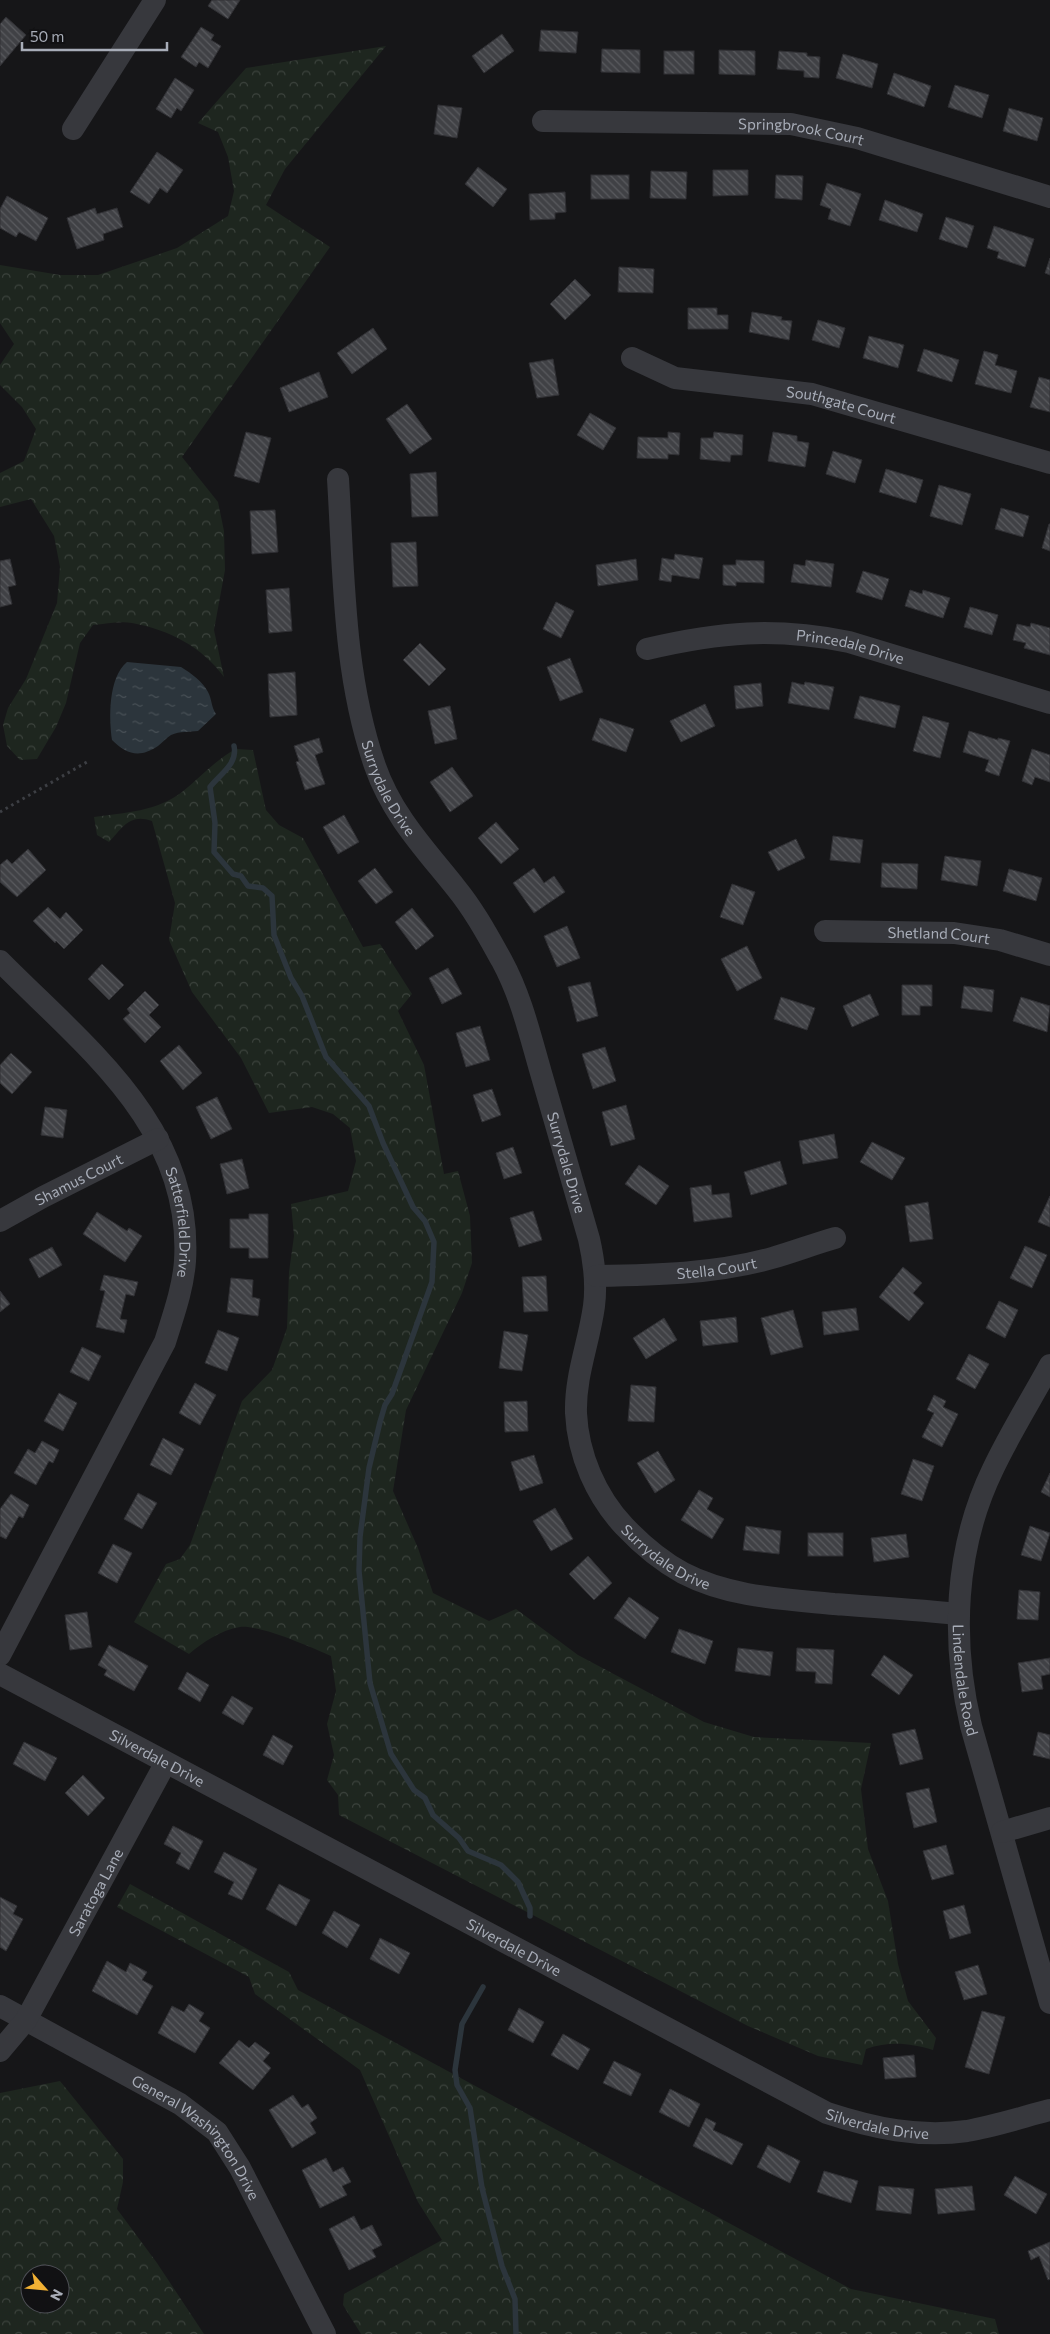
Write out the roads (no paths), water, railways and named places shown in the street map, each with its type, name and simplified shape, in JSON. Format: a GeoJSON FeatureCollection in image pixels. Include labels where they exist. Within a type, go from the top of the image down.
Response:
{"type":"FeatureCollection","features":[{"type":"Feature","properties":{"kind":"street"},"geometry":{"type":"LineString","coordinates":[[73,129],[154,0]]}},
{"type":"Feature","properties":{"kind":"street","name":"Springbrook Court"},"geometry":{"type":"LineString","coordinates":[[543,121],[791,124],[857,138],[1050,197]]}},
{"type":"Feature","properties":{"kind":"street","name":"Southgate Court"},"geometry":{"type":"LineString","coordinates":[[632,358],[675,378],[812,394],[1050,463]]}},
{"type":"Feature","properties":{"kind":"street","name":"Surrydale Drive"},"geometry":{"type":"LineString","coordinates":[[338,478],[347,626],[352,673],[360,720],[375,767],[388,798],[405,827],[457,889],[482,926],[504,964],[521,1004],[589,1238],[596,1276],[594,1305],[576,1385],[576,1415],[581,1446],[603,1501],[632,1534],[659,1557],[683,1573],[710,1584],[778,1599],[958,1614]]}},
{"type":"Feature","properties":{"kind":"street","name":"Princedale Drive"},"geometry":{"type":"LineString","coordinates":[[646,649],[698,638],[750,632],[787,632],[812,635],[849,642],[1050,703]]}},
{"type":"Feature","properties":{"kind":"street","name":"Shetland Court"},"geometry":{"type":"LineString","coordinates":[[825,931],[954,933],[1000,940],[1050,954]]}},
{"type":"Feature","properties":{"kind":"street","name":"Satterfield Drive"},"geometry":{"type":"LineString","coordinates":[[0,961],[121,1082],[143,1111],[172,1170],[179,1192],[184,1227],[185,1262],[179,1298],[165,1342],[0,1655]]}},
{"type":"Feature","properties":{"kind":"street","name":"Shamus Court"},"geometry":{"type":"LineString","coordinates":[[0,1221],[42,1197],[158,1139]]}},
{"type":"Feature","properties":{"kind":"street","name":"Stella Court"},"geometry":{"type":"LineString","coordinates":[[596,1276],[654,1275],[713,1269],[771,1258],[835,1238]]}},
{"type":"Feature","properties":{"kind":"street","name":"Lindendale Road"},"geometry":{"type":"LineString","coordinates":[[1050,1365],[992,1470],[977,1509],[962,1574],[958,1614],[958,1653],[962,1690],[1050,2003]]}},
{"type":"Feature","properties":{"kind":"street","name":"Silverdale Drive"},"geometry":{"type":"LineString","coordinates":[[0,1674],[165,1764],[827,2113],[894,2131],[934,2134],[967,2131],[1050,2110]]}},
{"type":"Feature","properties":{"kind":"street","name":"Saratoga Lane"},"geometry":{"type":"LineString","coordinates":[[0,2051],[26,2020],[165,1764]]}},
{"type":"Feature","properties":{"kind":"street"},"geometry":{"type":"LineString","coordinates":[[1002,1832],[1050,1818]]}},
{"type":"Feature","properties":{"kind":"street","name":"General Washington Drive"},"geometry":{"type":"LineString","coordinates":[[0,2006],[180,2104],[216,2132],[240,2168],[325,2334]]}},
{"type":"Feature","properties":{"kind":"water"},"geometry":{"type":"Polygon","coordinates":[[[127,662],[181,667],[206,688],[216,714],[198,731],[181,732],[171,735],[158,746],[145,752],[128,752],[112,740],[110,721],[113,688],[116,678],[127,662]]]}},
{"type":"Feature","properties":{"kind":"waterway"},"geometry":{"type":"LineString","coordinates":[[234,746],[235,752],[231,763],[210,787],[215,823],[214,852],[233,874],[241,876],[248,886],[263,888],[272,896],[274,935],[291,978],[302,996],[326,1057],[369,1106],[383,1143],[413,1207],[425,1221],[434,1242],[432,1282],[392,1394],[385,1405],[369,1468],[360,1537],[359,1571],[370,1683],[391,1754],[414,1790],[425,1798],[433,1815],[459,1838],[468,1851],[501,1865],[518,1882],[530,1908],[530,1916]]}},
{"type":"Feature","properties":{"kind":"waterway"},"geometry":{"type":"LineString","coordinates":[[483,1987],[462,2024],[455,2070],[457,2085],[470,2108],[482,2188],[502,2266],[515,2299],[516,2334]]}}]}
